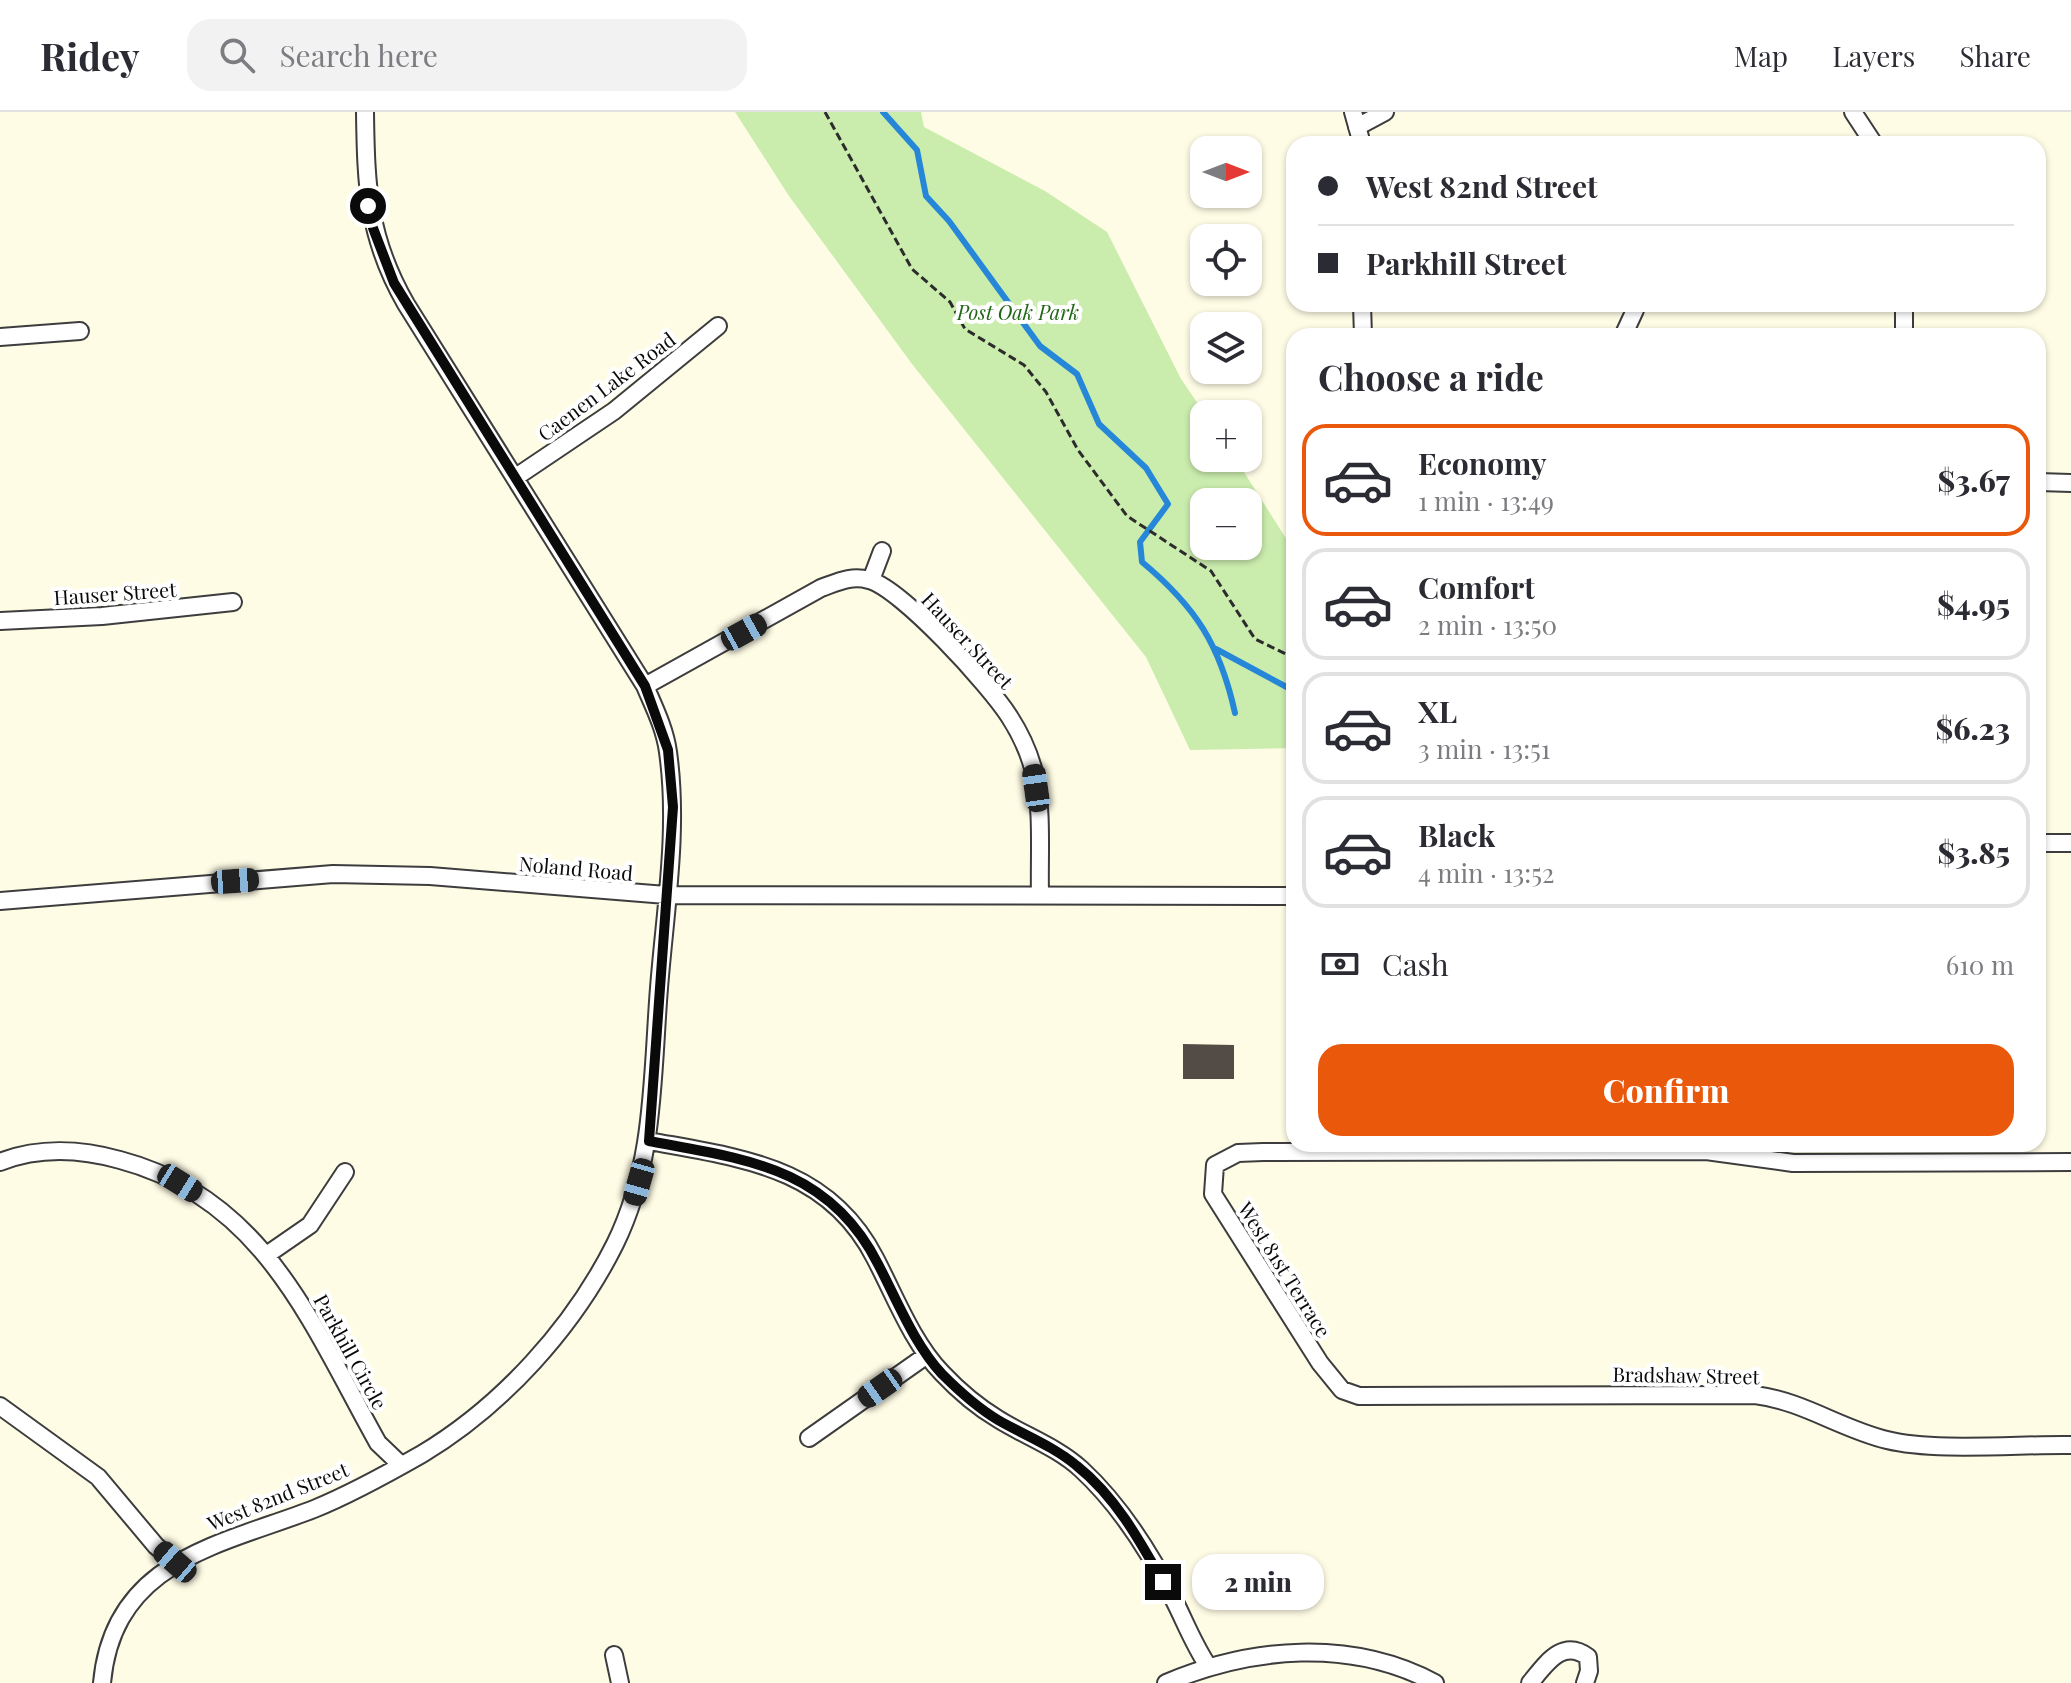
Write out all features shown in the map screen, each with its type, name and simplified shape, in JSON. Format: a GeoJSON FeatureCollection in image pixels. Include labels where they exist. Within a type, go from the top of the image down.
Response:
{"type":"FeatureCollection","features":[{"type":"Feature","properties":{"kind":"street","name":"West 82nd Street"},"geometry":{"type":"LineString","coordinates":[[102,1683],[110,1646],[124,1617],[159,1573],[175,1562],[337,1498],[445,1438],[491,1402],[563,1327],[615,1244],[633,1201],[649,1141],[673,807],[668,750],[645,686],[406,304],[385,264],[368,206],[365,112]]}},
{"type":"Feature","properties":{"kind":"street"},"geometry":{"type":"LineString","coordinates":[[1355,120],[1385,112]]}},
{"type":"Feature","properties":{"kind":"street"},"geometry":{"type":"LineString","coordinates":[[1853,112],[1869,136]]}},
{"type":"Feature","properties":{"kind":"street","name":"Caenen Lake Road"},"geometry":{"type":"LineString","coordinates":[[516,477],[614,411],[718,326]]}},
{"type":"Feature","properties":{"kind":"street"},"geometry":{"type":"LineString","coordinates":[[0,337],[80,331]]}},
{"type":"Feature","properties":{"kind":"street"},"geometry":{"type":"LineString","coordinates":[[2046,482],[2071,483]]}},
{"type":"Feature","properties":{"kind":"street"},"geometry":{"type":"LineString","coordinates":[[645,686],[821,588],[849,578],[871,580],[882,551]]}},
{"type":"Feature","properties":{"kind":"street","name":"Hauser Street"},"geometry":{"type":"LineString","coordinates":[[871,580],[915,610],[1007,713],[1023,740],[1034,771],[1038,804],[1040,895]]}},
{"type":"Feature","properties":{"kind":"street","name":"Hauser Street"},"geometry":{"type":"LineString","coordinates":[[0,621],[117,615],[233,602]]}},
{"type":"Feature","properties":{"kind":"street"},"geometry":{"type":"LineString","coordinates":[[2046,843],[2071,843]]}},
{"type":"Feature","properties":{"kind":"street","name":"Noland Road"},"geometry":{"type":"LineString","coordinates":[[0,901],[333,874],[430,876],[666,895],[1286,896]]}},
{"type":"Feature","properties":{"kind":"street"},"geometry":{"type":"LineString","coordinates":[[649,1141],[755,1162],[785,1172],[828,1199],[870,1247],[927,1355],[972,1401],[1055,1450],[1100,1488],[1152,1562],[1208,1666]]}},
{"type":"Feature","properties":{"kind":"street","name":"Parkhill Circle"},"geometry":{"type":"LineString","coordinates":[[0,1162],[29,1153],[64,1151],[104,1156],[143,1166],[180,1183],[219,1207],[268,1254],[288,1283],[378,1443],[401,1465]]}},
{"type":"Feature","properties":{"kind":"street","name":"West 81st Terrace"},"geometry":{"type":"LineString","coordinates":[[1294,1152],[1238,1153],[1215,1165],[1213,1194],[1320,1363],[1342,1390]]}},
{"type":"Feature","properties":{"kind":"street","name":"West 81st Terrace"},"geometry":{"type":"LineString","coordinates":[[1713,1152],[1793,1163],[2071,1162]]}},
{"type":"Feature","properties":{"kind":"street"},"geometry":{"type":"LineString","coordinates":[[268,1254],[290,1242],[310,1225],[345,1172]]}},
{"type":"Feature","properties":{"kind":"street"},"geometry":{"type":"LineString","coordinates":[[809,1438],[927,1355]]}},
{"type":"Feature","properties":{"kind":"street","name":"Bradshaw Street"},"geometry":{"type":"LineString","coordinates":[[1342,1390],[1359,1396],[1755,1395],[1779,1398],[1808,1408],[1843,1427],[1892,1441],[2071,1445]]}},
{"type":"Feature","properties":{"kind":"street"},"geometry":{"type":"LineString","coordinates":[[0,1406],[98,1477],[156,1546],[175,1562]]}},
{"type":"Feature","properties":{"kind":"street"},"geometry":{"type":"LineString","coordinates":[[1530,1683],[1552,1657],[1566,1649],[1578,1650],[1588,1657],[1589,1671],[1585,1683]]}},
{"type":"Feature","properties":{"kind":"street"},"geometry":{"type":"LineString","coordinates":[[1166,1683],[1208,1666],[1262,1654],[1342,1654],[1392,1666],[1435,1683]]}},
{"type":"Feature","properties":{"kind":"street"},"geometry":{"type":"LineString","coordinates":[[614,1655],[620,1683]]}},
{"type":"Feature","properties":{"kind":"path"},"geometry":{"type":"LineString","coordinates":[[825,112],[912,269],[950,302],[965,329],[1024,365],[1046,392],[1078,450],[1127,516],[1211,571],[1255,639],[1286,654]]}},
{"type":"Feature","properties":{"kind":"green space","name":"Post Oak Park"},"geometry":{"type":"Polygon","coordinates":[[[735,112],[921,112],[924,127],[1045,191],[1107,232],[1181,379],[1195,400],[1190,400],[1190,472],[1244,472],[1254,488],[1190,488],[1190,560],[1262,560],[1262,501],[1286,538],[1286,748],[1190,750],[1146,657],[912,364],[789,196],[735,112]]]}},
{"type":"Feature","properties":{"kind":"building"},"geometry":{"type":"Polygon","coordinates":[[[1183,1044],[1234,1045],[1234,1079],[1183,1079],[1183,1044]]]}},
{"type":"Feature","properties":{"kind":"waterway"},"geometry":{"type":"LineString","coordinates":[[883,112],[917,150],[926,196],[949,221],[1040,346],[1077,374],[1099,424],[1146,468],[1168,504],[1140,542],[1142,562],[1177,595],[1203,629],[1222,667],[1235,713]]}},
{"type":"Feature","properties":{"kind":"waterway"},"geometry":{"type":"LineString","coordinates":[[1216,649],[1286,687]]}},
{"type":"Feature","properties":{"kind":"route"},"geometry":{"type":"LineString","coordinates":[[368,206],[385,264],[394,283],[645,686],[660,723],[668,750],[673,807],[649,1141],[755,1162],[785,1172],[828,1199],[850,1220],[870,1247],[910,1326],[941,1372],[997,1419],[1078,1466],[1124,1518],[1163,1582]]}}]}
